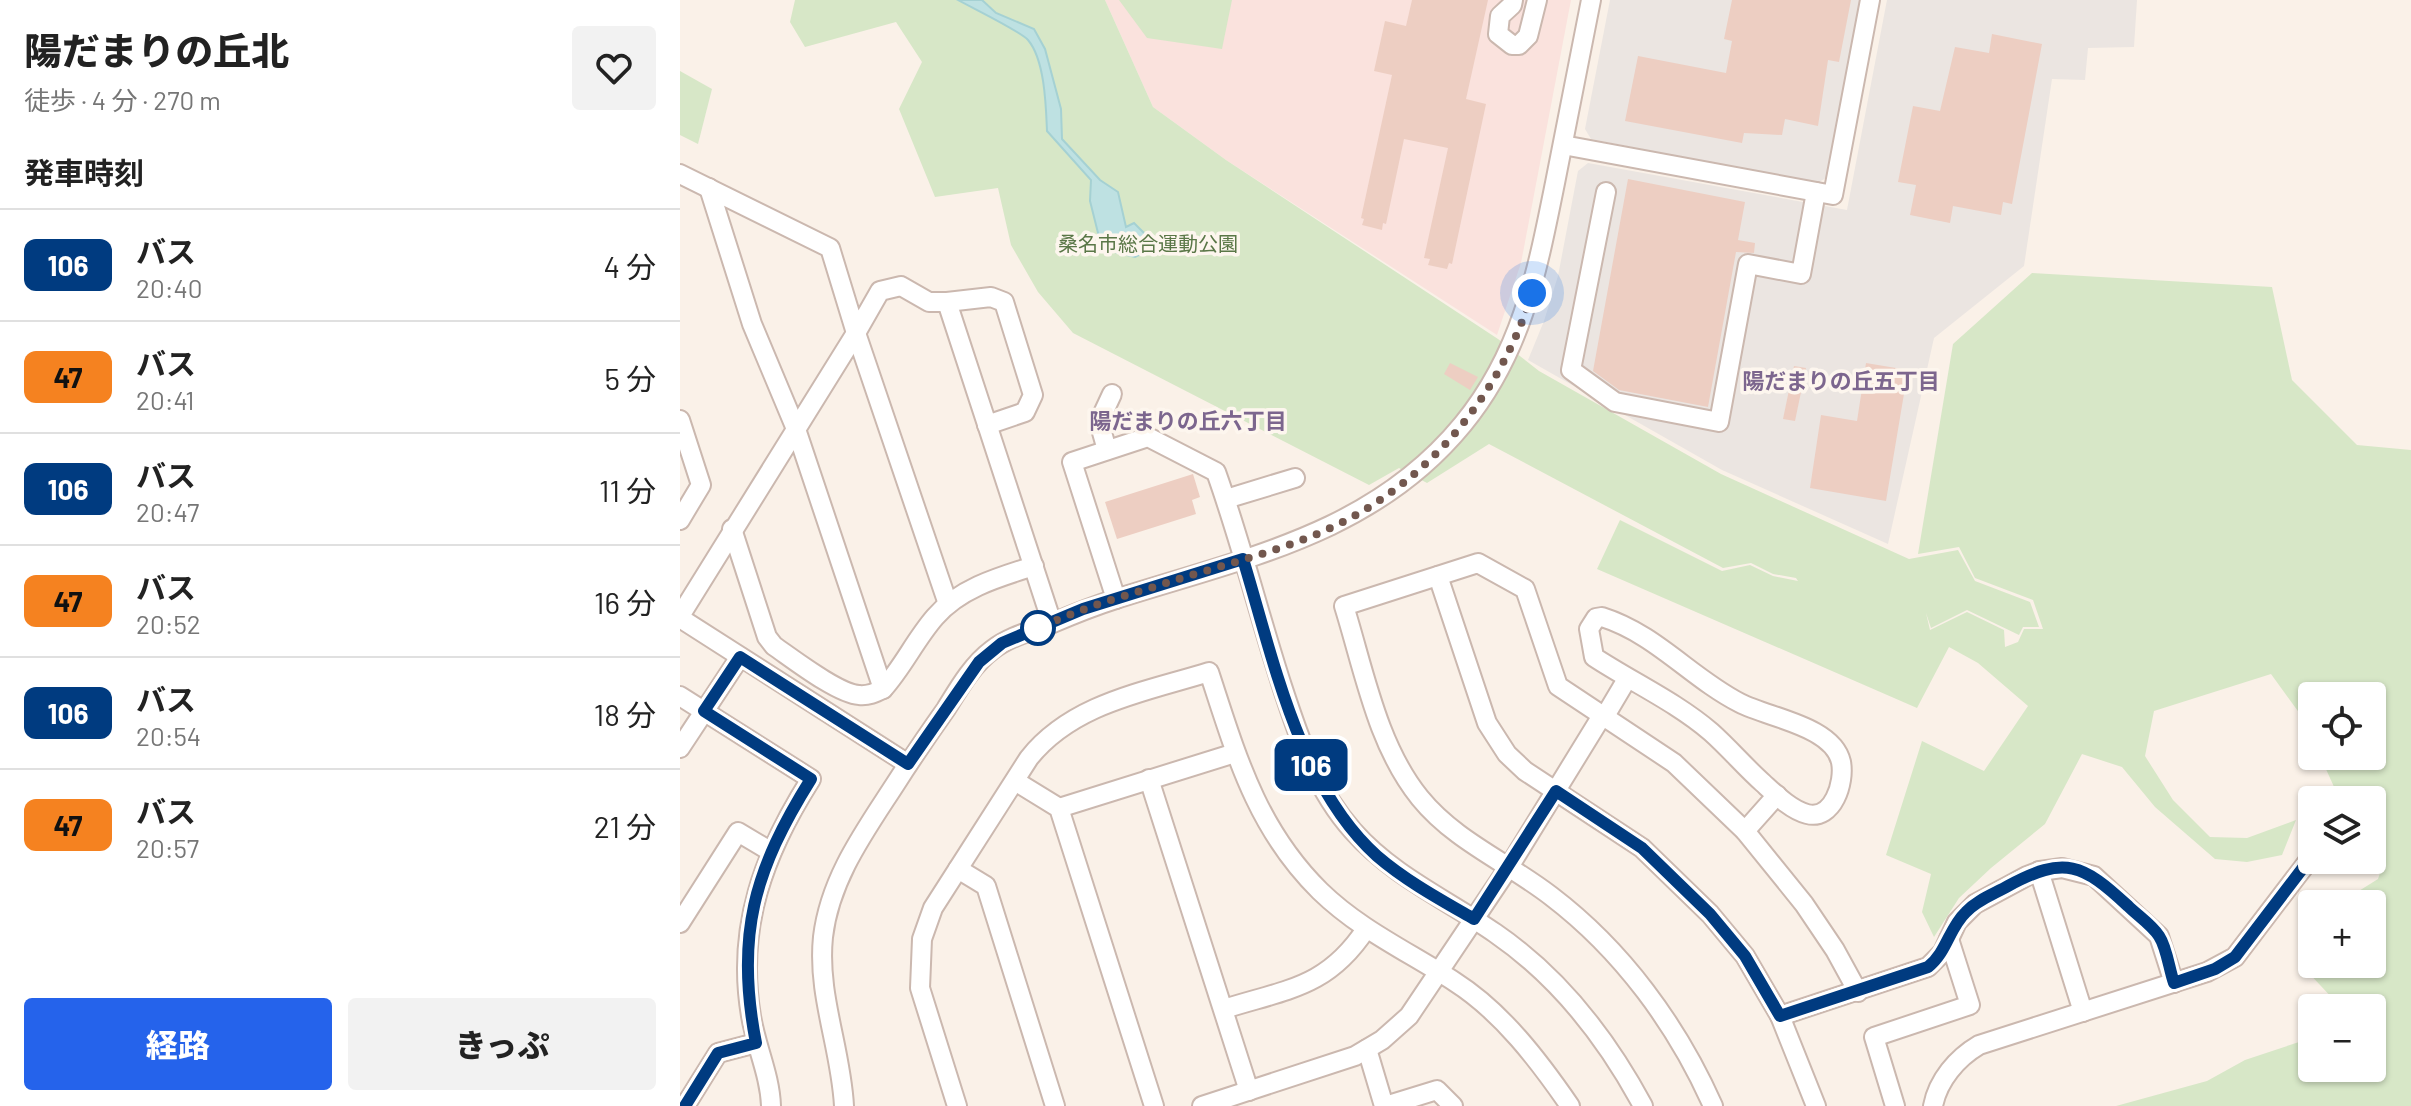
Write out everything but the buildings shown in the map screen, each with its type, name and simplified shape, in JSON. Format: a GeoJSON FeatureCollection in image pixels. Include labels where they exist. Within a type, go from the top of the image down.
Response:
{"type":"FeatureCollection","features":[{"type":"Feature","properties":{"kind":"street"},"geometry":{"type":"LineString","coordinates":[[1513,0],[1500,16],[1498,28],[1498,34],[1512,45],[1519,45],[1528,36],[1537,0]]}},
{"type":"Feature","properties":{"kind":"street"},"geometry":{"type":"LineString","coordinates":[[844,1106],[839,1055],[821,973],[824,933],[833,892],[850,854],[908,764],[979,662],[1002,643],[1083,609],[1243,559],[1310,536],[1354,516],[1430,460],[1462,426],[1495,378],[1527,309],[1536,278],[1591,0]]}},
{"type":"Feature","properties":{"kind":"street"},"geometry":{"type":"LineString","coordinates":[[1563,145],[1833,195],[1870,0]]}},
{"type":"Feature","properties":{"kind":"street"},"geometry":{"type":"LineString","coordinates":[[680,174],[830,248],[948,604]]}},
{"type":"Feature","properties":{"kind":"street"},"geometry":{"type":"LineString","coordinates":[[709,188],[752,324],[796,429],[883,689]]}},
{"type":"Feature","properties":{"kind":"street"},"geometry":{"type":"LineString","coordinates":[[1606,192],[1571,370],[1615,402],[1719,422],[1748,264],[1801,274],[1816,192]]}},
{"type":"Feature","properties":{"kind":"street"},"geometry":{"type":"LineString","coordinates":[[908,764],[680,617],[880,291],[901,286],[929,302],[991,297],[1004,302],[1033,395],[1025,412],[987,425]]}},
{"type":"Feature","properties":{"kind":"street"},"geometry":{"type":"LineString","coordinates":[[947,302],[1052,623]]}},
{"type":"Feature","properties":{"kind":"street"},"geometry":{"type":"LineString","coordinates":[[1107,450],[1099,422],[1112,394]]}},
{"type":"Feature","properties":{"kind":"street"},"geometry":{"type":"LineString","coordinates":[[680,420],[701,485],[680,520]]}},
{"type":"Feature","properties":{"kind":"street"},"geometry":{"type":"LineString","coordinates":[[1116,599],[1072,462],[1148,437],[1216,472],[1299,737],[1332,805],[1352,830],[1396,872],[1514,947],[1577,1007],[1618,1062],[1643,1106]]}},
{"type":"Feature","properties":{"kind":"street"},"geometry":{"type":"LineString","coordinates":[[1226,499],[1295,478]]}},
{"type":"Feature","properties":{"kind":"street"},"geometry":{"type":"LineString","coordinates":[[732,529],[767,637],[774,646],[852,694],[871,695],[883,689],[935,617],[966,591],[1034,566]]}},
{"type":"Feature","properties":{"kind":"street"},"geometry":{"type":"LineString","coordinates":[[1713,1106],[1674,1032],[1622,963],[1564,906],[1449,829],[1420,799],[1386,741],[1344,606],[1478,563],[1525,589],[1558,686],[1674,763],[1745,831],[1804,904],[1858,992]]}},
{"type":"Feature","properties":{"kind":"street"},"geometry":{"type":"LineString","coordinates":[[1438,576],[1487,723],[1516,763],[1642,848],[1710,914],[1745,956],[1780,1016],[1816,1106]]}},
{"type":"Feature","properties":{"kind":"street"},"geometry":{"type":"LineString","coordinates":[[1596,618],[1611,620],[1651,639],[1740,703],[1827,739],[1837,751],[1842,767],[1831,806],[1820,814],[1805,814],[1777,795],[1711,733],[1674,706],[1594,657],[1589,629],[1596,618]]}},
{"type":"Feature","properties":{"kind":"street"},"geometry":{"type":"LineString","coordinates":[[680,748],[740,657]]}},
{"type":"Feature","properties":{"kind":"street"},"geometry":{"type":"LineString","coordinates":[[957,1106],[924,1004],[920,970],[922,939],[927,923],[958,869],[1045,739],[1073,717],[1209,672],[1252,795],[1280,844],[1320,890],[1366,929],[1479,999],[1521,1042],[1570,1106]]}},
{"type":"Feature","properties":{"kind":"street"},"geometry":{"type":"LineString","coordinates":[[1209,1105],[1343,1061],[1367,1049],[1409,1016],[1509,867],[1627,679]]}},
{"type":"Feature","properties":{"kind":"street"},"geometry":{"type":"LineString","coordinates":[[680,696],[811,779],[770,851],[756,895],[747,954],[748,995],[771,1106]]}},
{"type":"Feature","properties":{"kind":"street"},"geometry":{"type":"LineString","coordinates":[[1059,808],[1235,753]]}},
{"type":"Feature","properties":{"kind":"street"},"geometry":{"type":"LineString","coordinates":[[1149,779],[1249,1091]]}},
{"type":"Feature","properties":{"kind":"street"},"geometry":{"type":"LineString","coordinates":[[1015,781],[1059,808],[1154,1106]]}},
{"type":"Feature","properties":{"kind":"street"},"geometry":{"type":"LineString","coordinates":[[1745,831],[1777,795]]}},
{"type":"Feature","properties":{"kind":"street"},"geometry":{"type":"LineString","coordinates":[[680,923],[738,832],[770,851]]}},
{"type":"Feature","properties":{"kind":"street"},"geometry":{"type":"LineString","coordinates":[[1780,1016],[1928,967],[1943,952],[1957,922],[1975,904],[2039,871],[2062,868],[2094,876],[2159,936],[2174,983]]}},
{"type":"Feature","properties":{"kind":"street"},"geometry":{"type":"LineString","coordinates":[[958,869],[986,886],[1055,1106]]}},
{"type":"Feature","properties":{"kind":"street"},"geometry":{"type":"LineString","coordinates":[[2039,871],[2083,1012]]}},
{"type":"Feature","properties":{"kind":"street"},"geometry":{"type":"LineString","coordinates":[[1933,1106],[1946,1076],[1969,1051],[1989,1040],[2174,983],[2215,969],[2235,957],[2298,874]]}},
{"type":"Feature","properties":{"kind":"street"},"geometry":{"type":"LineString","coordinates":[[1224,1009],[1320,977],[1350,953],[1366,929]]}},
{"type":"Feature","properties":{"kind":"street"},"geometry":{"type":"LineString","coordinates":[[1895,1106],[1874,1037],[1970,1005],[1949,939]]}},
{"type":"Feature","properties":{"kind":"street"},"geometry":{"type":"LineString","coordinates":[[685,1106],[718,1053],[756,1043]]}},
{"type":"Feature","properties":{"kind":"street"},"geometry":{"type":"LineString","coordinates":[[1367,1049],[1385,1106],[1437,1090],[1453,1106]]}},
{"type":"Feature","properties":{"kind":"shaded area"},"geometry":{"type":"Polygon","coordinates":[[[1105,0],[1571,0],[1521,263],[1497,335],[1226,160],[1153,107],[1105,0]]]}},
{"type":"Feature","properties":{"kind":"shaded area"},"geometry":{"type":"Polygon","coordinates":[[[1610,0],[1862,0],[1828,177],[1817,183],[1591,139],[1585,129],[1610,0]]]}},
{"type":"Feature","properties":{"kind":"shaded area"},"geometry":{"type":"Polygon","coordinates":[[[1887,0],[2137,0],[2134,47],[2088,48],[2085,80],[2052,79],[2024,266],[1934,338],[1888,544],[1722,470],[1528,360],[1558,276],[1578,171],[1588,163],[1847,210],[1887,0]]]}},
{"type":"Feature","properties":{"kind":"green space","name":"桑名市総合運動公園"},"geometry":{"type":"Polygon","coordinates":[[[795,0],[1105,0],[1153,107],[1226,160],[1498,339],[1539,371],[1721,474],[1909,559],[1958,550],[1975,581],[2030,602],[2039,627],[2023,627],[2019,635],[1967,610],[1931,628],[1926,613],[1930,630],[1967,612],[2004,630],[2005,647],[2018,642],[2024,629],[2043,629],[2033,600],[1975,578],[1959,547],[1918,554],[1953,344],[2032,273],[2272,287],[2292,380],[2357,445],[2411,450],[2411,1106],[2116,1106],[2207,1081],[2245,1060],[2298,1042],[2298,1082],[2386,1082],[2386,994],[2328,994],[2313,978],[2386,978],[2386,890],[2360,890],[2378,879],[2380,874],[2386,874],[2386,786],[2334,786],[2326,770],[2386,770],[2386,682],[2298,682],[2298,711],[2271,674],[2154,711],[2145,756],[2173,800],[2210,837],[2247,838],[2296,820],[2282,855],[2247,862],[2215,859],[2155,807],[2122,767],[2082,754],[2045,824],[1959,898],[1934,937],[1922,912],[1931,874],[1886,855],[1922,741],[1984,771],[2028,706],[1978,663],[1949,647],[1917,708],[1597,569],[1620,520],[1722,571],[1750,565],[1773,576],[1798,581],[1796,578],[1773,574],[1751,563],[1723,568],[1489,444],[1427,483],[1399,468],[1369,485],[1073,333],[1038,292],[1011,245],[998,188],[935,197],[899,109],[922,62],[896,22],[805,47],[790,22],[795,0]]]}},
{"type":"Feature","properties":{"kind":"green space"},"geometry":{"type":"Polygon","coordinates":[[[1119,0],[1232,0],[1222,49],[1147,38],[1119,0]]]}},
{"type":"Feature","properties":{"kind":"green space"},"geometry":{"type":"Polygon","coordinates":[[[680,71],[712,89],[698,144],[680,135],[680,71]]]}},
{"type":"Feature","properties":{"kind":"water"},"geometry":{"type":"Polygon","coordinates":[[[958,0],[982,0],[996,13],[1034,29],[1045,49],[1061,109],[1062,139],[1100,180],[1118,192],[1126,227],[1134,223],[1147,236],[1147,251],[1135,257],[1102,249],[1090,201],[1091,180],[1047,131],[1044,84],[1034,49],[1016,31],[958,0]]]}},
{"type":"Feature","properties":{"kind":"bus line","name":"106"},"geometry":{"type":"LineString","coordinates":[[685,1106],[718,1053],[756,1043],[750,1015],[747,954],[756,895],[770,851],[811,779],[704,711],[740,657],[908,764],[964,681],[979,662],[1002,643],[1083,609],[1243,559],[1308,760],[1332,805],[1352,830],[1396,872],[1474,919],[1556,791],[1642,848],[1710,914],[1745,956],[1780,1016],[1928,967],[1943,952],[1965,912],[2027,876],[2050,869],[2073,869],[2094,876],[2103,883],[2159,936],[2174,983],[2215,969],[2235,957],[2298,874]]}},
{"type":"Feature","properties":{"kind":"district","name":"陽だまりの丘五丁目"},"geometry":{"type":"Point","coordinates":[1841,380]}},
{"type":"Feature","properties":{"kind":"district","name":"陽だまりの丘六丁目"},"geometry":{"type":"Point","coordinates":[1188,420]}},
{"type":"Feature","properties":{"kind":"route"},"geometry":{"type":"LineString","coordinates":[[1038,628],[1034,629],[1083,609],[1302,539],[1354,516],[1386,495],[1430,460],[1478,404],[1513,344],[1532,293]]}}]}
